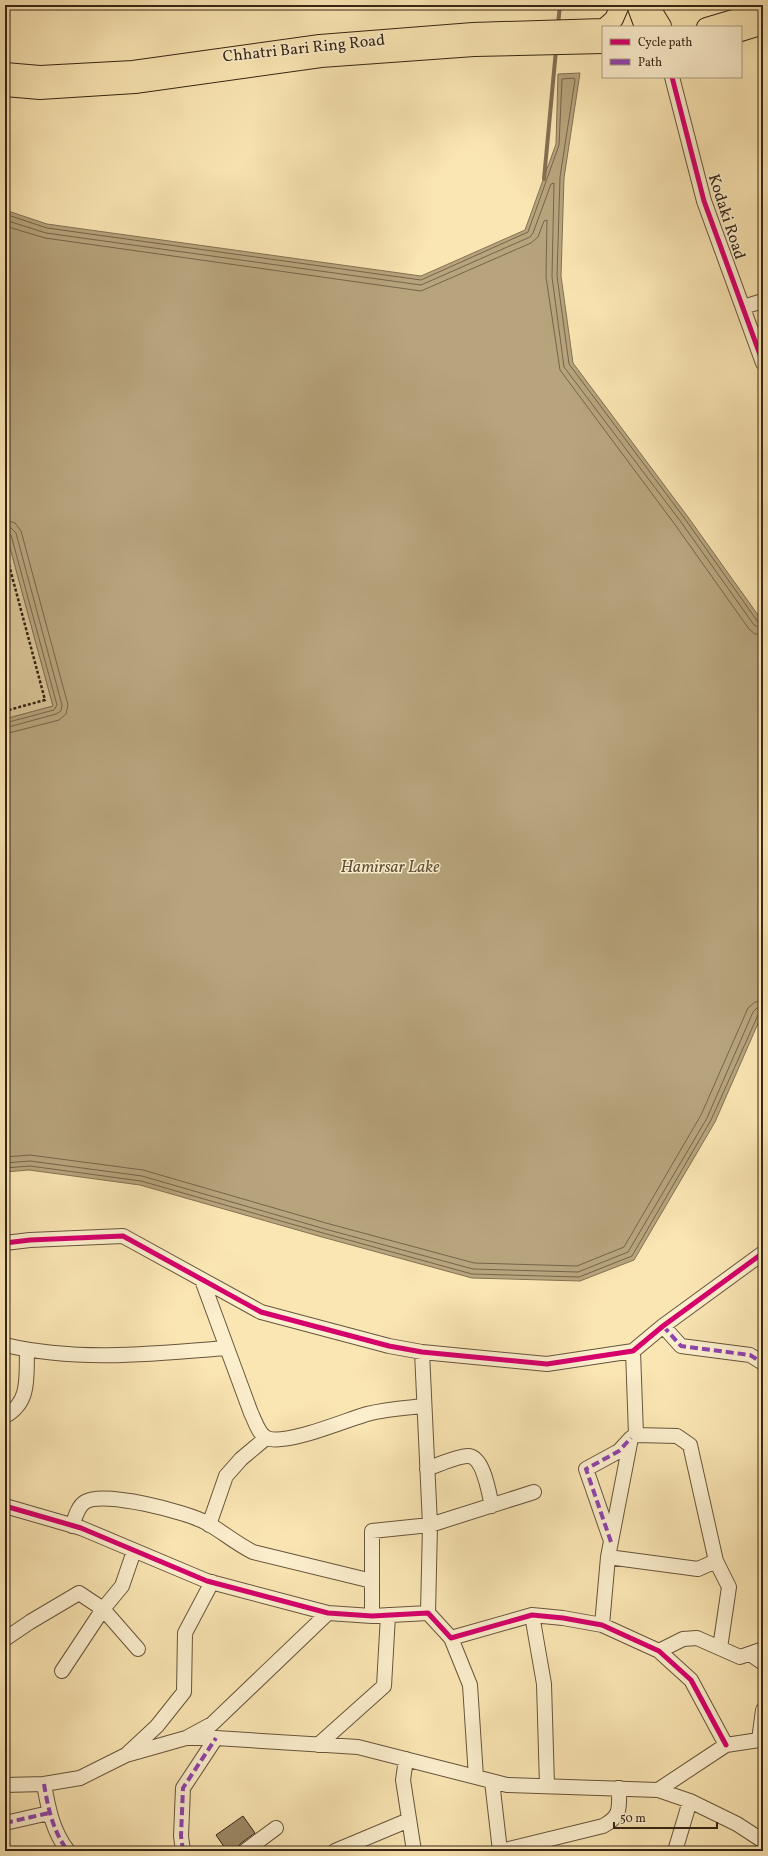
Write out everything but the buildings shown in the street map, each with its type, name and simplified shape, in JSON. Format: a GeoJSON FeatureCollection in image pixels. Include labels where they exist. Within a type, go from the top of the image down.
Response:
{"type":"FeatureCollection","features":[{"type":"Feature","properties":{"kind":"main road"},"geometry":{"type":"LineString","coordinates":[[606,26],[614,18],[620,5]]}},
{"type":"Feature","properties":{"kind":"main road"},"geometry":{"type":"LineString","coordinates":[[636,5],[653,26]]}},
{"type":"Feature","properties":{"kind":"main road"},"geometry":{"type":"LineString","coordinates":[[649,5],[654,26]]}},
{"type":"Feature","properties":{"kind":"main road"},"geometry":{"type":"LineString","coordinates":[[709,26],[763,10]]}},
{"type":"Feature","properties":{"kind":"main road"},"geometry":{"type":"LineString","coordinates":[[742,32],[763,25]]}},
{"type":"Feature","properties":{"kind":"main road","name":"Chhatri Bari Ring Road"},"geometry":{"type":"LineString","coordinates":[[5,72],[40,75],[133,70],[320,44],[473,32],[602,28]]}},
{"type":"Feature","properties":{"kind":"main road","name":"Chhatri Bari Ring Road"},"geometry":{"type":"LineString","coordinates":[[5,87],[40,90],[135,84],[321,58],[474,47],[602,44]]}},
{"type":"Feature","properties":{"kind":"street"},"geometry":{"type":"LineString","coordinates":[[664,78],[704,201]]}},
{"type":"Feature","properties":{"kind":"street","name":"Kodaki Road"},"geometry":{"type":"LineString","coordinates":[[672,78],[704,201],[763,363]]}},
{"type":"Feature","properties":{"kind":"street"},"geometry":{"type":"LineString","coordinates":[[743,307],[763,301]]}},
{"type":"Feature","properties":{"kind":"street"},"geometry":{"type":"LineString","coordinates":[[5,1243],[30,1240],[123,1236],[261,1312],[389,1346],[422,1352],[547,1364],[633,1351],[663,1326],[763,1253]]}},
{"type":"Feature","properties":{"kind":"street"},"geometry":{"type":"LineString","coordinates":[[202,1280],[251,1413],[259,1431],[266,1438],[282,1440],[367,1414],[390,1409],[424,1406]]}},
{"type":"Feature","properties":{"kind":"street"},"geometry":{"type":"LineString","coordinates":[[663,1326],[681,1346],[750,1355],[763,1363]]}},
{"type":"Feature","properties":{"kind":"street"},"geometry":{"type":"LineString","coordinates":[[5,1345],[27,1350],[82,1355],[226,1348]]}},
{"type":"Feature","properties":{"kind":"street"},"geometry":{"type":"LineString","coordinates":[[5,1416],[16,1409],[24,1394],[27,1350]]}},
{"type":"Feature","properties":{"kind":"street"},"geometry":{"type":"LineString","coordinates":[[602,1625],[608,1557],[634,1436],[633,1351]]}},
{"type":"Feature","properties":{"kind":"street"},"geometry":{"type":"LineString","coordinates":[[422,1352],[430,1525],[428,1614],[451,1638],[470,1684],[476,1777]]}},
{"type":"Feature","properties":{"kind":"street"},"geometry":{"type":"LineString","coordinates":[[612,1542],[586,1469],[619,1451],[634,1436],[677,1436],[690,1445],[716,1561],[729,1587],[720,1648]]}},
{"type":"Feature","properties":{"kind":"street"},"geometry":{"type":"LineString","coordinates":[[209,1525],[226,1476],[241,1459],[266,1438]]}},
{"type":"Feature","properties":{"kind":"street"},"geometry":{"type":"LineString","coordinates":[[427,1469],[464,1457],[474,1458],[479,1463],[483,1472],[492,1506]]}},
{"type":"Feature","properties":{"kind":"street"},"geometry":{"type":"LineString","coordinates":[[372,1616],[372,1531],[430,1525],[534,1492]]}},
{"type":"Feature","properties":{"kind":"street"},"geometry":{"type":"LineString","coordinates":[[72,1526],[80,1507],[84,1503],[95,1498],[155,1505],[178,1511],[209,1525],[236,1544],[253,1552],[372,1582]]}},
{"type":"Feature","properties":{"kind":"street"},"geometry":{"type":"LineString","coordinates":[[5,1506],[72,1526],[212,1582],[328,1614],[372,1616],[428,1614]]}},
{"type":"Feature","properties":{"kind":"street"},"geometry":{"type":"LineString","coordinates":[[62,1671],[103,1609],[122,1586],[134,1551]]}},
{"type":"Feature","properties":{"kind":"street"},"geometry":{"type":"LineString","coordinates":[[608,1557],[698,1569],[716,1561]]}},
{"type":"Feature","properties":{"kind":"street"},"geometry":{"type":"LineString","coordinates":[[126,1755],[157,1726],[184,1692],[185,1633],[212,1582]]}},
{"type":"Feature","properties":{"kind":"street"},"geometry":{"type":"LineString","coordinates":[[5,1639],[30,1622],[79,1593],[103,1609],[138,1649]]}},
{"type":"Feature","properties":{"kind":"street"},"geometry":{"type":"LineString","coordinates":[[5,1785],[44,1784],[80,1778],[126,1755],[186,1738],[212,1724],[328,1614]]}},
{"type":"Feature","properties":{"kind":"street"},"geometry":{"type":"LineString","coordinates":[[318,1744],[384,1686],[388,1615]]}},
{"type":"Feature","properties":{"kind":"street"},"geometry":{"type":"LineString","coordinates":[[451,1638],[532,1615],[563,1618],[602,1625],[659,1651],[691,1680],[726,1745]]}},
{"type":"Feature","properties":{"kind":"street"},"geometry":{"type":"LineString","coordinates":[[532,1615],[544,1684],[547,1785]]}},
{"type":"Feature","properties":{"kind":"street"},"geometry":{"type":"LineString","coordinates":[[659,1651],[683,1639],[697,1638],[740,1657],[763,1649]]}},
{"type":"Feature","properties":{"kind":"street"},"geometry":{"type":"LineString","coordinates":[[750,1654],[763,1663]]}},
{"type":"Feature","properties":{"kind":"street"},"geometry":{"type":"LineString","coordinates":[[658,1790],[726,1745],[761,1740],[763,1710]]}},
{"type":"Feature","properties":{"kind":"street"},"geometry":{"type":"LineString","coordinates":[[186,1738],[216,1738],[358,1747],[507,1785],[547,1785],[658,1790],[690,1801],[737,1824],[763,1841]]}},
{"type":"Feature","properties":{"kind":"street"},"geometry":{"type":"LineString","coordinates":[[184,1851],[181,1836],[182,1788],[216,1738]]}},
{"type":"Feature","properties":{"kind":"street"},"geometry":{"type":"LineString","coordinates":[[406,1759],[403,1780],[414,1851]]}},
{"type":"Feature","properties":{"kind":"street"},"geometry":{"type":"LineString","coordinates":[[492,1781],[501,1851],[603,1826],[614,1819],[619,1809],[619,1788]]}},
{"type":"Feature","properties":{"kind":"street"},"geometry":{"type":"LineString","coordinates":[[44,1784],[49,1813],[62,1843],[68,1851]]}},
{"type":"Feature","properties":{"kind":"street"},"geometry":{"type":"LineString","coordinates":[[675,1851],[690,1801]]}},
{"type":"Feature","properties":{"kind":"street"},"geometry":{"type":"LineString","coordinates":[[5,1823],[49,1813]]}},
{"type":"Feature","properties":{"kind":"street"},"geometry":{"type":"LineString","coordinates":[[335,1851],[409,1820]]}},
{"type":"Feature","properties":{"kind":"street"},"geometry":{"type":"LineString","coordinates":[[246,1851],[276,1828]]}},
{"type":"Feature","properties":{"kind":"path"},"geometry":{"type":"LineString","coordinates":[[5,550],[46,700],[5,711]]}},
{"type":"Feature","properties":{"kind":"shaded area"},"geometry":{"type":"Polygon","coordinates":[[[5,529],[53,706],[5,719],[5,529]]]}},
{"type":"Feature","properties":{"kind":"water","name":"Hamirsar Lake"},"geometry":{"type":"Polygon","coordinates":[[[580,73],[564,178],[561,276],[573,363],[688,517],[763,622],[763,1012],[715,1122],[634,1260],[580,1281],[472,1278],[140,1185],[29,1170],[5,1172],[5,719],[53,706],[5,529],[5,210],[47,224],[421,276],[525,230],[556,144],[558,74],[580,73]]]}},
{"type":"Feature","properties":{"kind":"waterway"},"geometry":{"type":"LineString","coordinates":[[558,25],[560,5]]}},
{"type":"Feature","properties":{"kind":"waterway"},"geometry":{"type":"LineString","coordinates":[[544,179],[556,50]]}},
{"type":"Feature","properties":{"kind":"marked path"},"geometry":{"type":"LineString","coordinates":[[663,1326],[681,1346],[750,1355],[763,1363]]}},
{"type":"Feature","properties":{"kind":"marked path"},"geometry":{"type":"LineString","coordinates":[[611,1542],[586,1469],[619,1451],[631,1438]]}},
{"type":"Feature","properties":{"kind":"marked path"},"geometry":{"type":"LineString","coordinates":[[183,1851],[181,1836],[183,1788],[216,1738]]}},
{"type":"Feature","properties":{"kind":"marked path"},"geometry":{"type":"LineString","coordinates":[[44,1784],[49,1811],[55,1828],[58,1836],[68,1851]]}},
{"type":"Feature","properties":{"kind":"marked path"},"geometry":{"type":"LineString","coordinates":[[5,1823],[49,1813]]}},
{"type":"Feature","properties":{"kind":"cycle path"},"geometry":{"type":"LineString","coordinates":[[672,78],[704,201],[763,363]]}},
{"type":"Feature","properties":{"kind":"cycle path"},"geometry":{"type":"LineString","coordinates":[[5,1243],[30,1240],[123,1236],[261,1312],[389,1346],[422,1352],[547,1364],[633,1351],[663,1326],[763,1253]]}},
{"type":"Feature","properties":{"kind":"cycle path"},"geometry":{"type":"LineString","coordinates":[[5,1506],[81,1528],[207,1581],[328,1613],[372,1616],[428,1613],[451,1638],[532,1615],[563,1618],[602,1625],[659,1651],[691,1680],[726,1745]]}}]}
